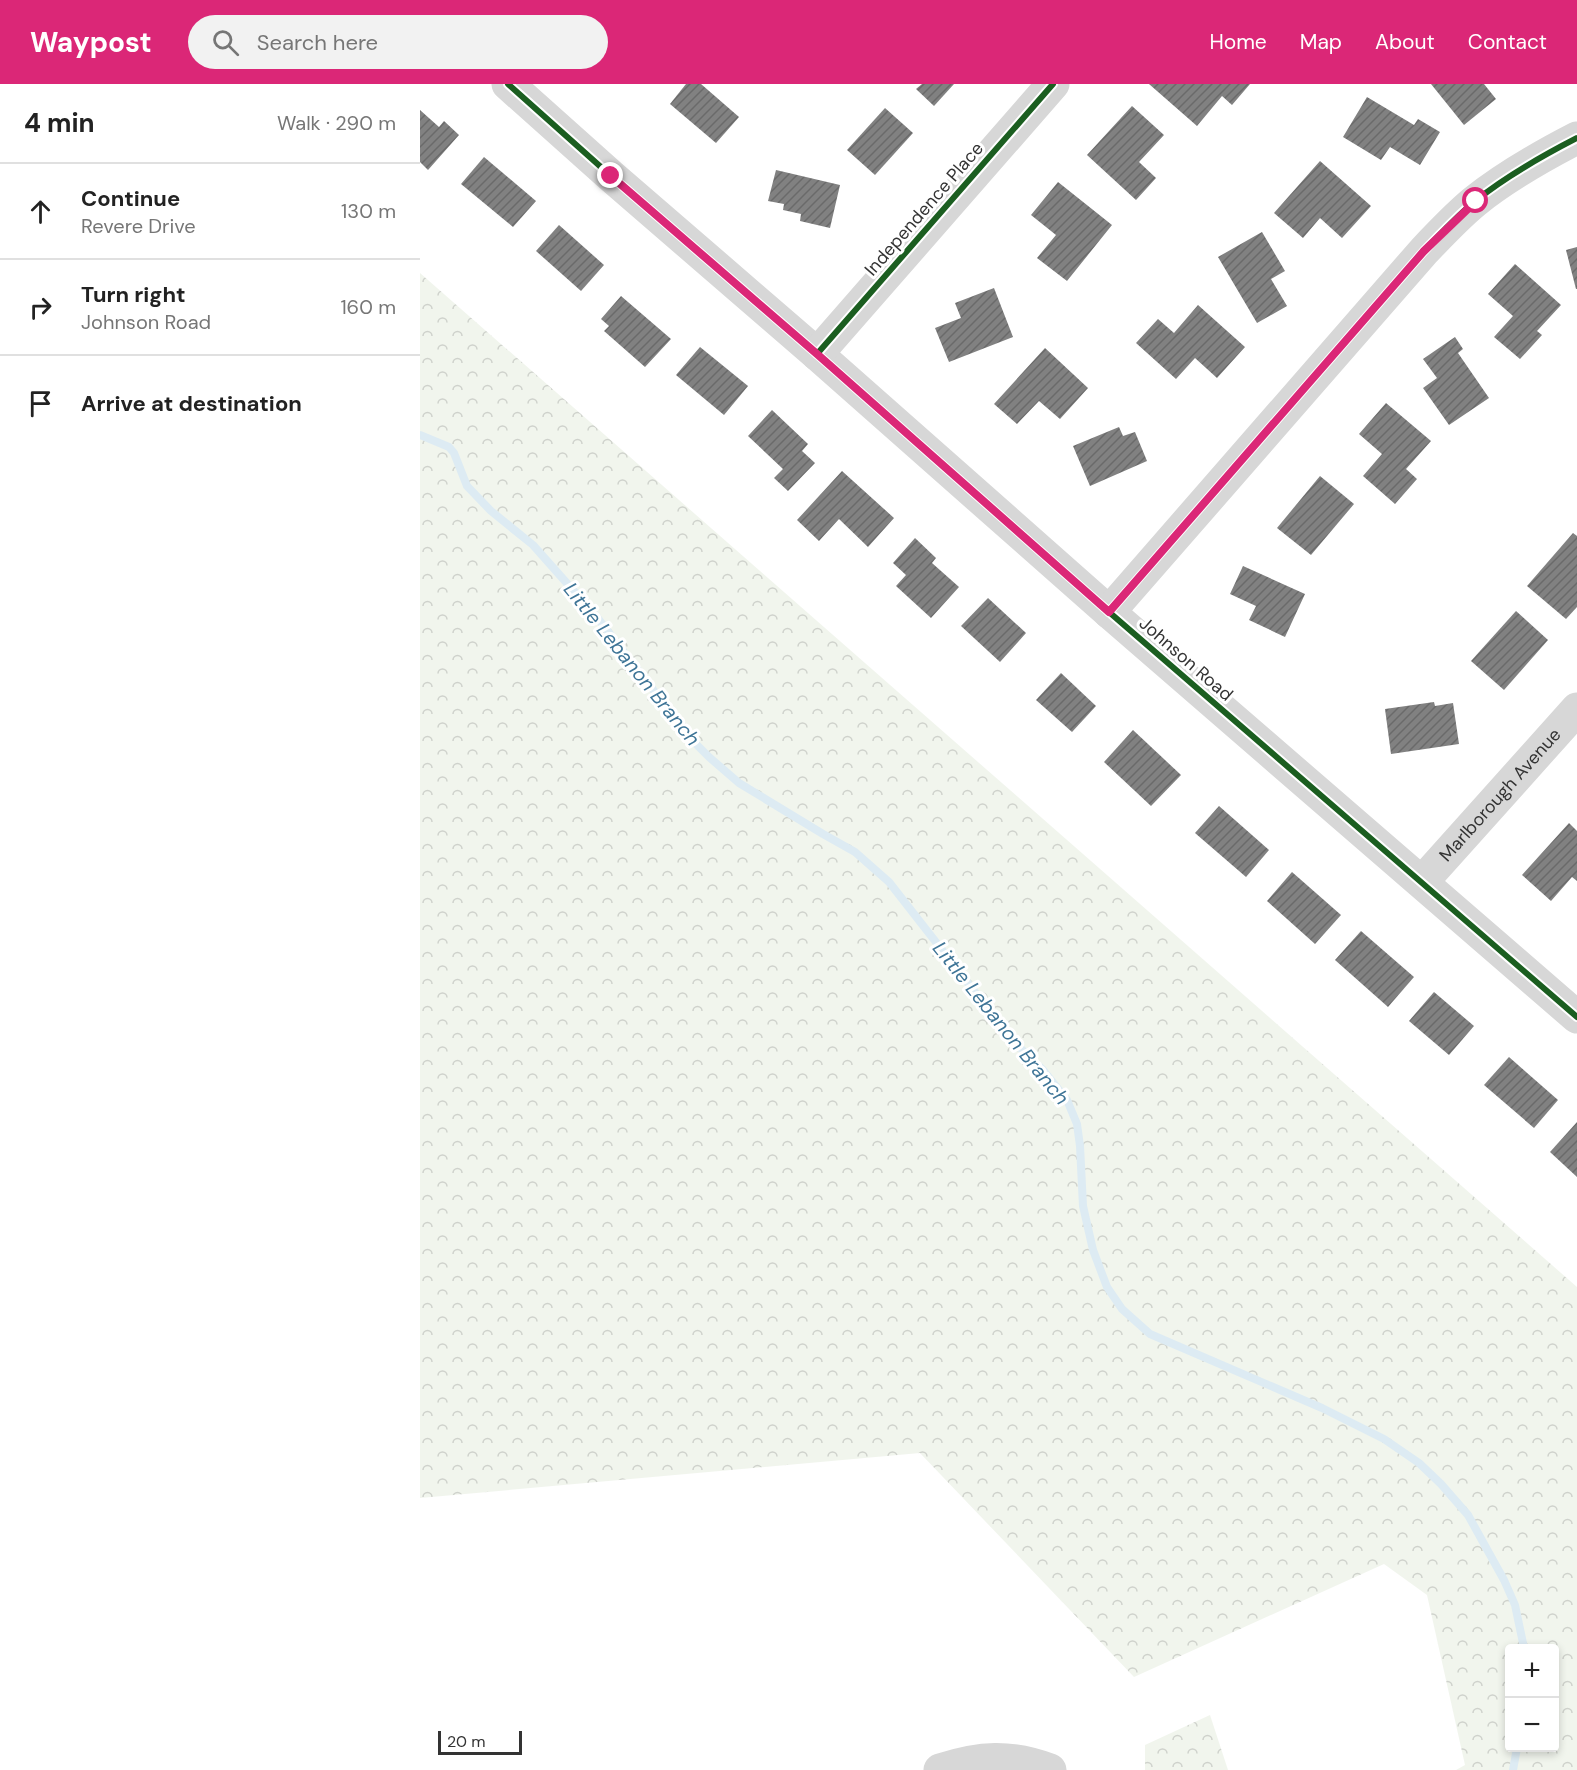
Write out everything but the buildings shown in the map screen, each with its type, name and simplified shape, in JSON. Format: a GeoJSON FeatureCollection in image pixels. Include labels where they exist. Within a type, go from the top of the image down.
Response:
{"type":"FeatureCollection","features":[{"type":"Feature","properties":{"kind":"street","name":"Johnson Road"},"geometry":{"type":"LineString","coordinates":[[508,84],[1109,612],[1577,1017]]}},
{"type":"Feature","properties":{"kind":"street","name":"Independence Place"},"geometry":{"type":"LineString","coordinates":[[817,354],[1053,84]]}},
{"type":"Feature","properties":{"kind":"street"},"geometry":{"type":"LineString","coordinates":[[1109,612],[1424,251],[1476,201],[1555,149],[1577,138]]}},
{"type":"Feature","properties":{"kind":"street","name":"Marlborough Avenue"},"geometry":{"type":"LineString","coordinates":[[1422,882],[1577,709]]}},
{"type":"Feature","properties":{"kind":"street"},"geometry":{"type":"LineString","coordinates":[[940,1770],[965,1762],[1008,1759],[1050,1770]]}},
{"type":"Feature","properties":{"kind":"green space"},"geometry":{"type":"Polygon","coordinates":[[[420,273],[1577,1287],[1577,1770],[1456,1770],[1465,1765],[1427,1595],[1384,1564],[1134,1677],[920,1453],[420,1498],[420,273]]]}},
{"type":"Feature","properties":{"kind":"green space"},"geometry":{"type":"Polygon","coordinates":[[[1210,1715],[1228,1770],[1145,1770],[1145,1745],[1210,1715]]]}},
{"type":"Feature","properties":{"kind":"waterway","name":"Little Lebanon Branch"},"geometry":{"type":"LineString","coordinates":[[420,435],[449,447],[454,453],[467,486],[491,511],[533,545],[596,616],[661,700],[677,725],[709,757],[739,783],[855,852],[889,882],[1014,1042],[1043,1070],[1067,1100],[1077,1124],[1083,1206],[1093,1250],[1107,1287],[1122,1309],[1150,1334],[1322,1408],[1384,1439],[1419,1463],[1468,1515],[1504,1580],[1515,1605],[1523,1644]]}},
{"type":"Feature","properties":{"kind":"waterway","name":"Little Lebanon Branch"},"geometry":{"type":"LineString","coordinates":[[1513,1770],[1516,1752]]}},
{"type":"Feature","properties":{"kind":"cycle path"},"geometry":{"type":"LineString","coordinates":[[508,84],[1109,612],[1577,1017]]}},
{"type":"Feature","properties":{"kind":"cycle path"},"geometry":{"type":"LineString","coordinates":[[817,354],[1053,84]]}},
{"type":"Feature","properties":{"kind":"cycle path"},"geometry":{"type":"LineString","coordinates":[[1109,612],[1448,226],[1498,184],[1577,138]]}},
{"type":"Feature","properties":{"kind":"route"},"geometry":{"type":"LineString","coordinates":[[611,176],[1109,612],[1424,251],[1476,201]]}}]}
